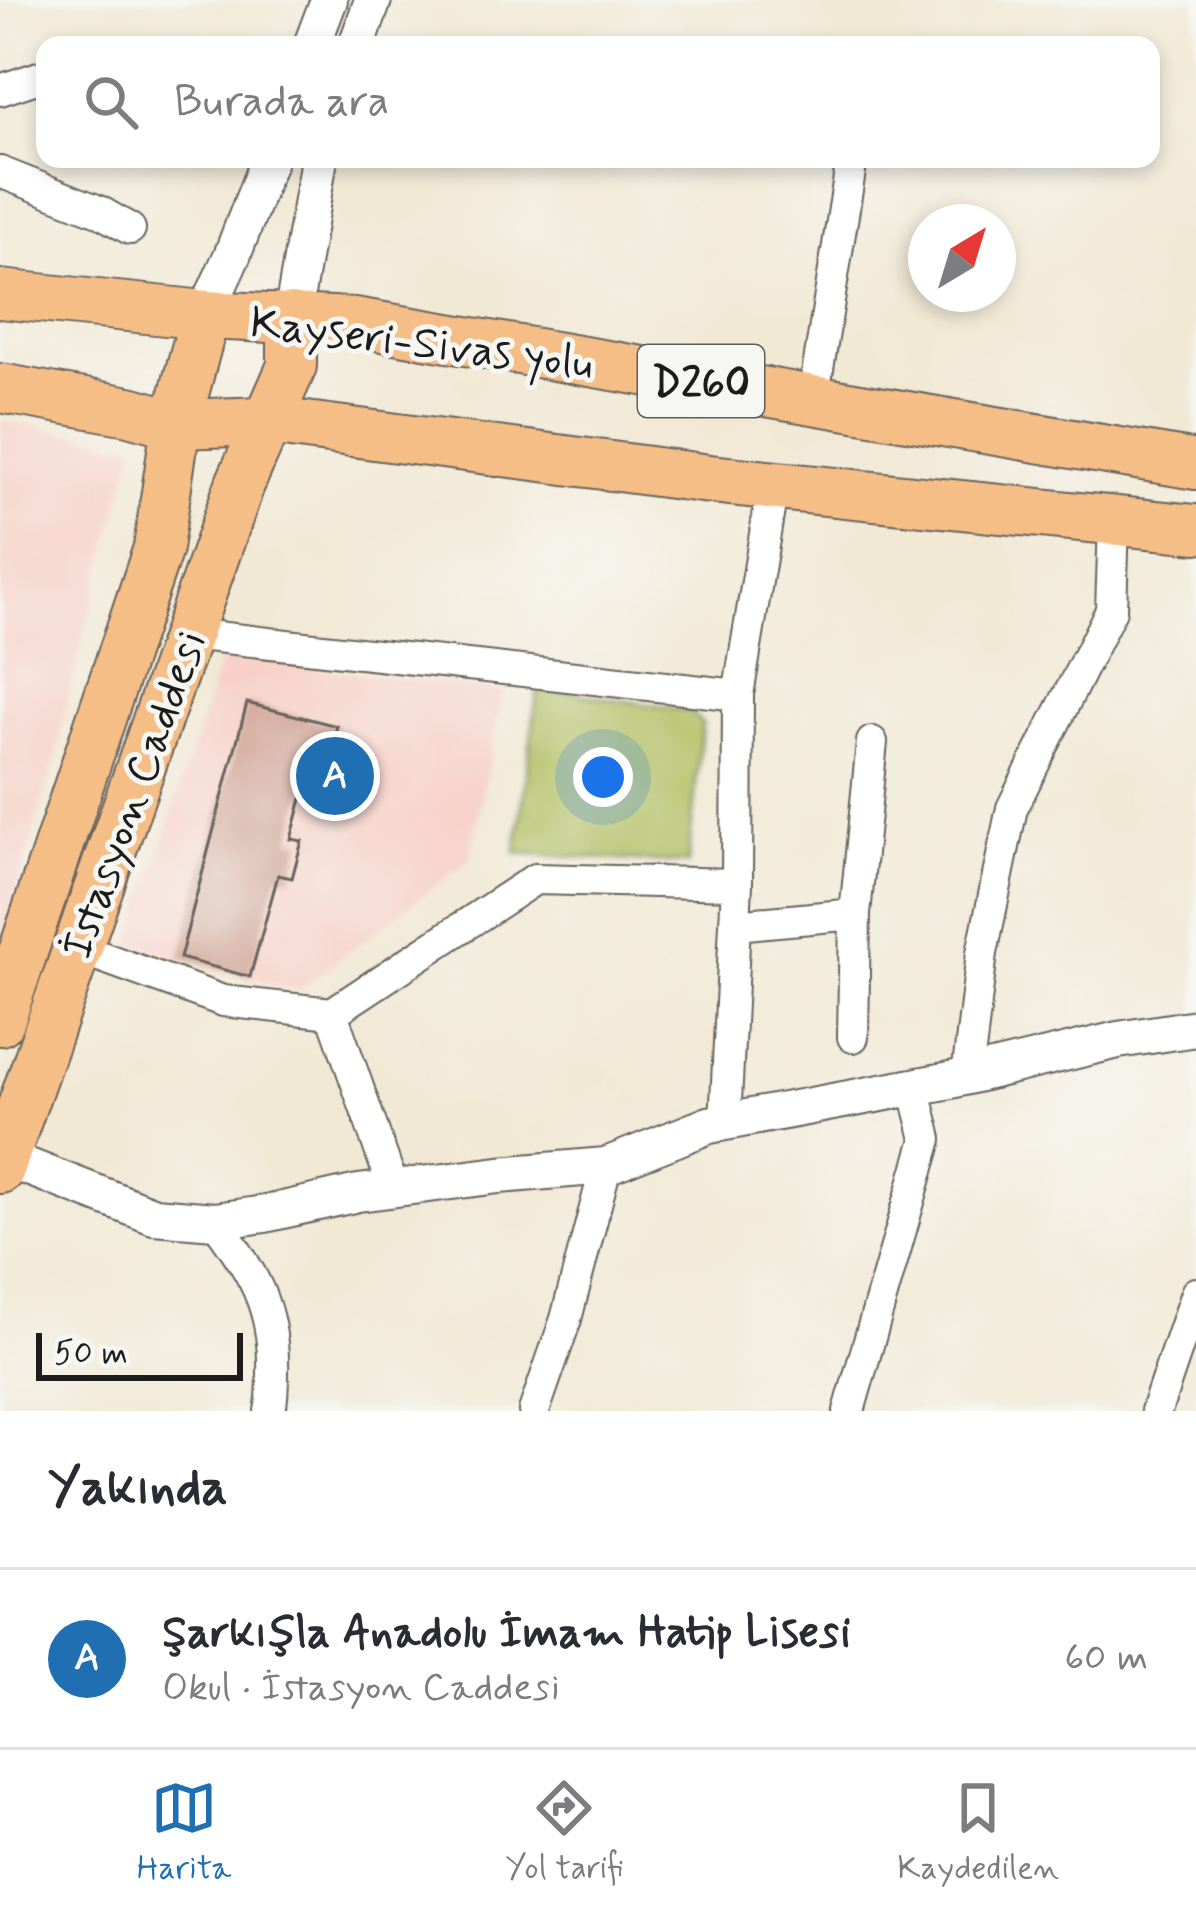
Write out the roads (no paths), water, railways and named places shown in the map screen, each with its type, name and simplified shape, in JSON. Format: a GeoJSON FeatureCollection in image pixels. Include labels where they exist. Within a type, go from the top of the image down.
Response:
{"type":"FeatureCollection","features":[{"type":"Feature","properties":{"kind":"main road","name":"Kayseri-Sivas yolu"},"geometry":{"type":"LineString","coordinates":[[0,294],[205,315],[354,322],[1196,465]]}},
{"type":"Feature","properties":{"kind":"main road","name":"İstasyon Caddesi"},"geometry":{"type":"LineString","coordinates":[[0,1022],[158,548],[176,424],[205,315]]}},
{"type":"Feature","properties":{"kind":"main road","name":"İstasyon Caddesi"},"geometry":{"type":"LineString","coordinates":[[1,1165],[240,484],[292,366],[292,318]]}},
{"type":"Feature","properties":{"kind":"main road","name":"D260"},"geometry":{"type":"LineString","coordinates":[[0,388],[176,424],[268,421],[773,486],[1196,530]]}},
{"type":"Feature","properties":{"kind":"street"},"geometry":{"type":"LineString","coordinates":[[315,36],[329,0]]}},
{"type":"Feature","properties":{"kind":"street"},"geometry":{"type":"LineString","coordinates":[[360,36],[373,0]]}},
{"type":"Feature","properties":{"kind":"street"},"geometry":{"type":"LineString","coordinates":[[0,89],[36,78]]}},
{"type":"Feature","properties":{"kind":"street"},"geometry":{"type":"LineString","coordinates":[[205,315],[266,168]]}},
{"type":"Feature","properties":{"kind":"street"},"geometry":{"type":"LineString","coordinates":[[292,318],[317,168]]}},
{"type":"Feature","properties":{"kind":"street"},"geometry":{"type":"LineString","coordinates":[[813,400],[851,168]]}},
{"type":"Feature","properties":{"kind":"street"},"geometry":{"type":"LineString","coordinates":[[0,172],[99,211],[130,229]]}},
{"type":"Feature","properties":{"kind":"street"},"geometry":{"type":"LineString","coordinates":[[725,1122],[737,884],[738,695],[773,486]]}},
{"type":"Feature","properties":{"kind":"street"},"geometry":{"type":"LineString","coordinates":[[967,1076],[982,953],[1012,808],[1111,610],[1114,522]]}},
{"type":"Feature","properties":{"kind":"street"},"geometry":{"type":"LineString","coordinates":[[189,634],[738,695]]}},
{"type":"Feature","properties":{"kind":"street"},"geometry":{"type":"LineString","coordinates":[[853,1037],[855,914],[872,742]]}},
{"type":"Feature","properties":{"kind":"street"},"geometry":{"type":"LineString","coordinates":[[77,948],[223,1001],[332,1013],[535,879],[737,884]]}},
{"type":"Feature","properties":{"kind":"street"},"geometry":{"type":"LineString","coordinates":[[735,925],[855,914]]}},
{"type":"Feature","properties":{"kind":"street"},"geometry":{"type":"LineString","coordinates":[[332,1013],[394,1190]]}},
{"type":"Feature","properties":{"kind":"street"},"geometry":{"type":"LineString","coordinates":[[1,1165],[26,1166],[154,1216],[215,1221],[358,1193],[606,1166],[709,1125],[1196,1028]]}},
{"type":"Feature","properties":{"kind":"street"},"geometry":{"type":"LineString","coordinates":[[849,1411],[928,1139],[914,1087]]}},
{"type":"Feature","properties":{"kind":"street"},"geometry":{"type":"LineString","coordinates":[[534,1411],[566,1319],[606,1166]]}},
{"type":"Feature","properties":{"kind":"street"},"geometry":{"type":"LineString","coordinates":[[215,1221],[242,1256],[263,1297],[274,1343],[275,1408]]}},
{"type":"Feature","properties":{"kind":"street"},"geometry":{"type":"LineString","coordinates":[[1156,1411],[1196,1293]]}},
{"type":"Feature","properties":{"kind":"place","name":"Şarkışla Anadolu İmam Hatip Lisesi"},"geometry":{"type":"Point","coordinates":[335,776]}}]}
